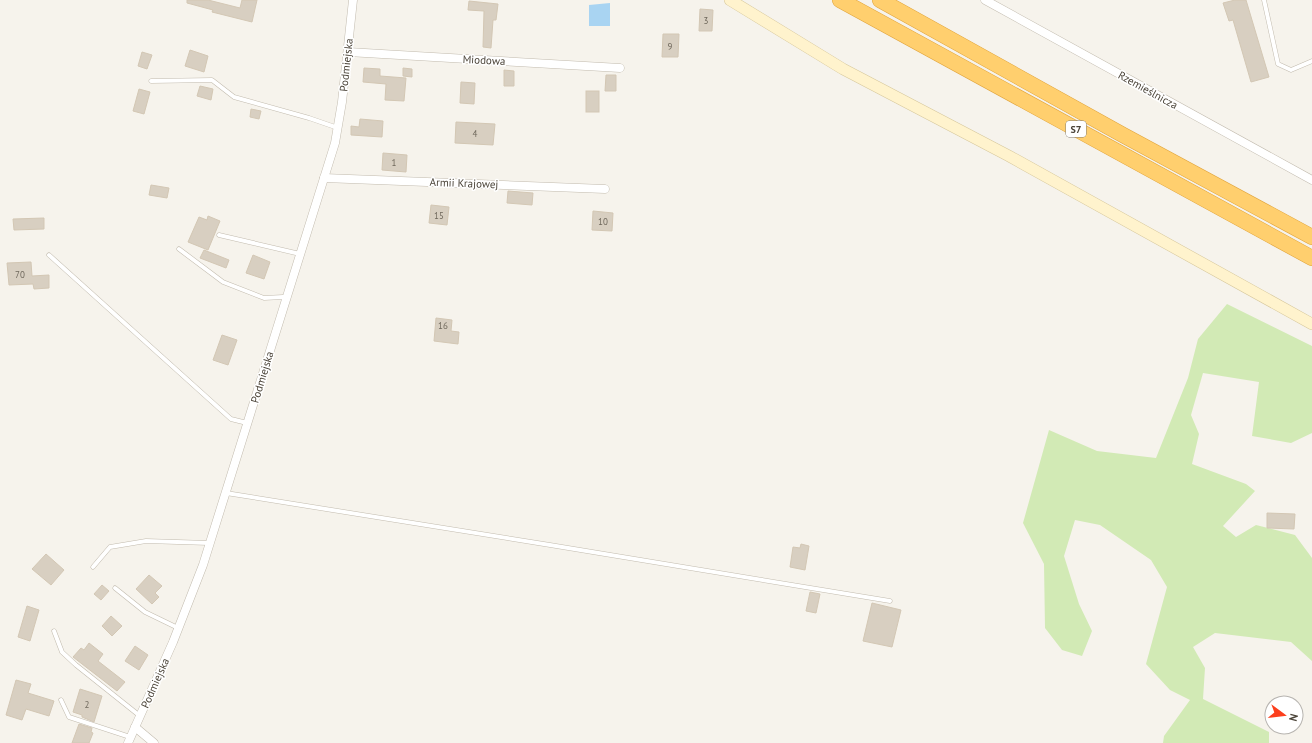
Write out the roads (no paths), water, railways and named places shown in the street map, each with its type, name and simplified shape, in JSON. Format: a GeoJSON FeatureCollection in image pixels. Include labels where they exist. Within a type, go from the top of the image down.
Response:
{"type":"FeatureCollection","features":[{"type":"Feature","properties":{"kind":"highway","name":"S7"},"geometry":{"type":"LineString","coordinates":[[840,0],[1312,258]]}},
{"type":"Feature","properties":{"kind":"highway","name":"S7"},"geometry":{"type":"LineString","coordinates":[[880,0],[1116,131],[1312,237]]}},
{"type":"Feature","properties":{"kind":"highway"},"geometry":{"type":"LineString","coordinates":[[887,0],[902,12]]}},
{"type":"Feature","properties":{"kind":"street","name":"Podmiejska"},"geometry":{"type":"LineString","coordinates":[[130,740],[203,566],[335,143],[342,102],[353,0]]}},
{"type":"Feature","properties":{"kind":"street"},"geometry":{"type":"LineString","coordinates":[[730,0],[843,69],[1009,156],[1312,324]]}},
{"type":"Feature","properties":{"kind":"street","name":"Rzemieślnicza"},"geometry":{"type":"LineString","coordinates":[[985,0],[1312,180]]}},
{"type":"Feature","properties":{"kind":"street","name":"Miodowa"},"geometry":{"type":"LineString","coordinates":[[348,52],[620,68]]}},
{"type":"Feature","properties":{"kind":"street","name":"Armii Krajowej"},"geometry":{"type":"LineString","coordinates":[[324,178],[605,189]]}},
{"type":"Feature","properties":{"kind":"street"},"geometry":{"type":"LineString","coordinates":[[135,727],[154,743]]}},
{"type":"Feature","properties":{"kind":"lane"},"geometry":{"type":"LineString","coordinates":[[1264,0],[1278,64],[1291,70],[1312,61]]}},
{"type":"Feature","properties":{"kind":"lane"},"geometry":{"type":"LineString","coordinates":[[151,81],[212,80],[234,97],[309,118],[338,128]]}},
{"type":"Feature","properties":{"kind":"lane"},"geometry":{"type":"LineString","coordinates":[[219,235],[300,254]]}},
{"type":"Feature","properties":{"kind":"lane"},"geometry":{"type":"LineString","coordinates":[[179,248],[223,282],[264,298],[286,298]]}},
{"type":"Feature","properties":{"kind":"lane"},"geometry":{"type":"LineString","coordinates":[[49,254],[232,419],[248,423]]}},
{"type":"Feature","properties":{"kind":"lane"},"geometry":{"type":"LineString","coordinates":[[226,493],[890,601]]}},
{"type":"Feature","properties":{"kind":"lane"},"geometry":{"type":"LineString","coordinates":[[93,567],[110,547],[146,541],[210,543]]}},
{"type":"Feature","properties":{"kind":"lane"},"geometry":{"type":"LineString","coordinates":[[115,588],[145,612],[178,628]]}},
{"type":"Feature","properties":{"kind":"lane"},"geometry":{"type":"LineString","coordinates":[[54,631],[62,652],[140,716]]}},
{"type":"Feature","properties":{"kind":"lane"},"geometry":{"type":"LineString","coordinates":[[61,700],[69,717],[130,740]]}},
{"type":"Feature","properties":{"kind":"water"},"geometry":{"type":"Polygon","coordinates":[[[610,3],[610,26],[589,26],[589,5],[610,3]]]}}]}
